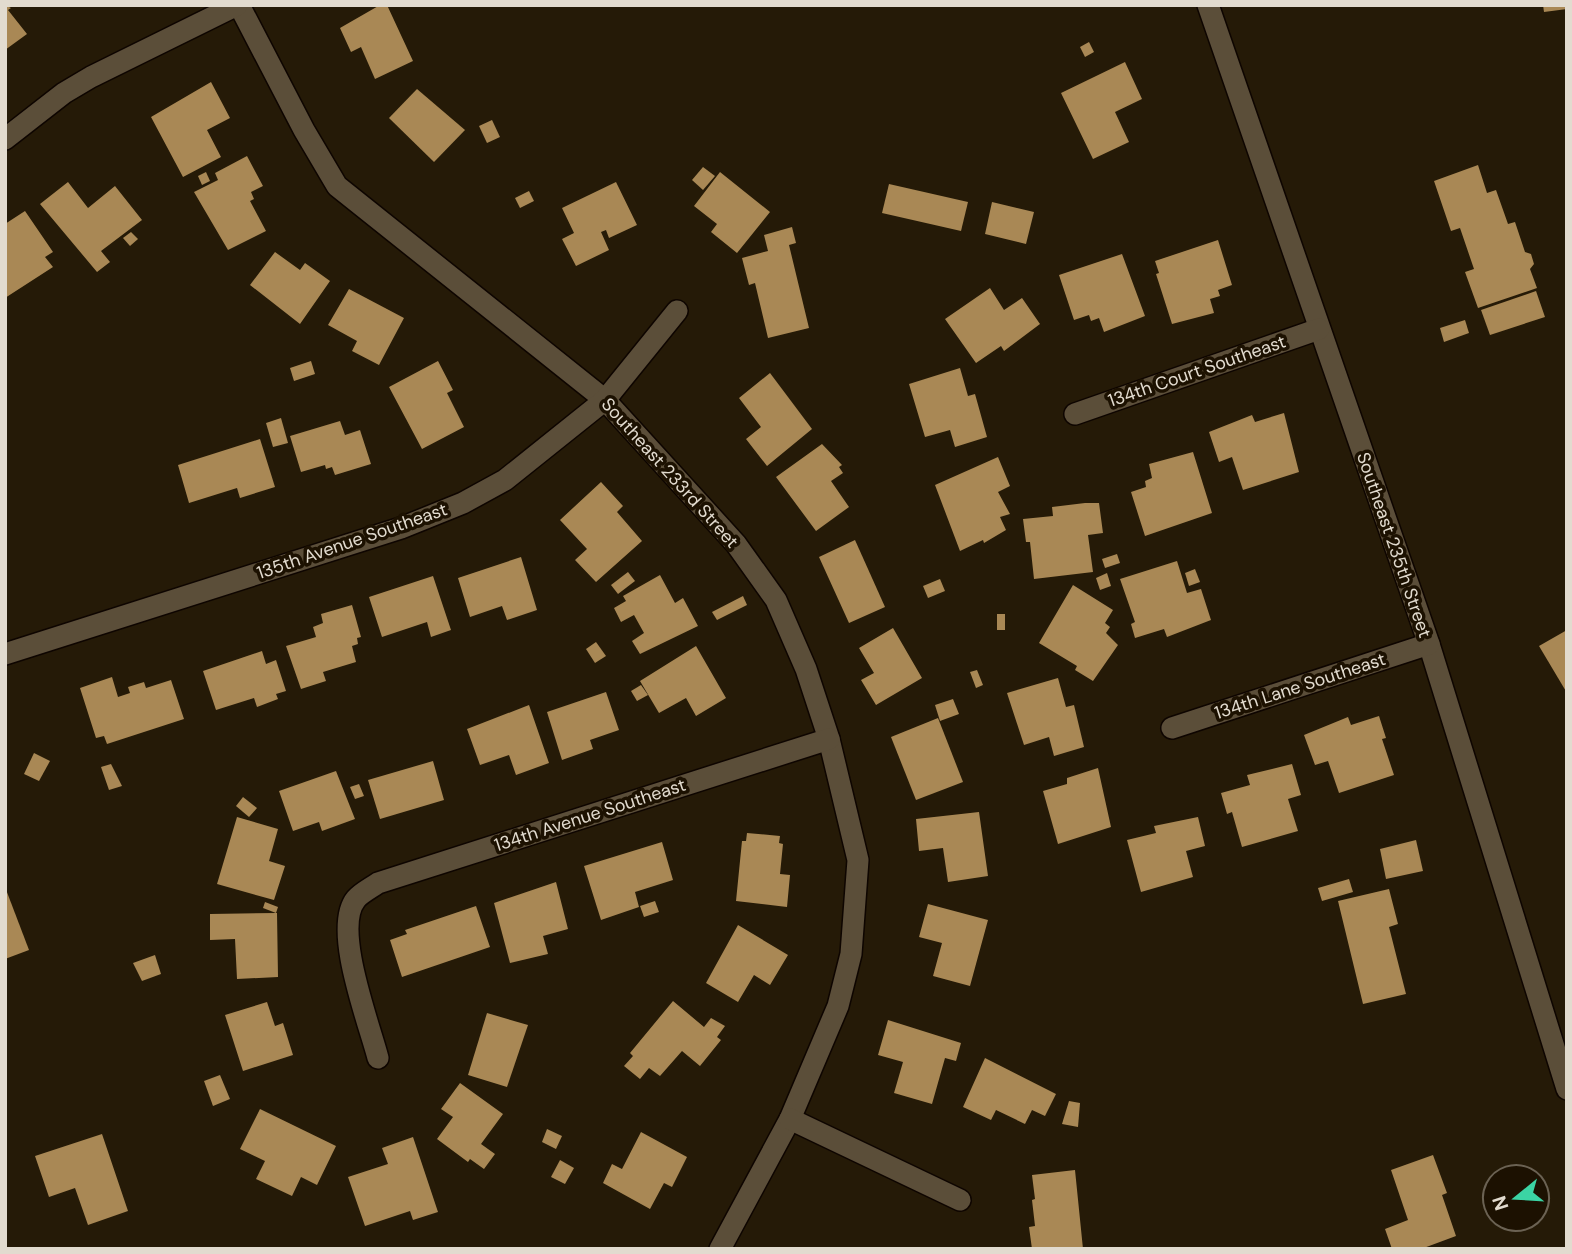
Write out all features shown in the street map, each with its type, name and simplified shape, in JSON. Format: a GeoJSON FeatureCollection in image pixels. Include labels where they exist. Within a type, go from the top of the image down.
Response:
{"type":"FeatureCollection","features":[{"type":"Feature","properties":{"kind":"street"},"geometry":{"type":"LineString","coordinates":[[5,139],[64,93],[91,77],[238,5]]}},
{"type":"Feature","properties":{"kind":"street","name":"Southeast 233rd Street"},"geometry":{"type":"LineString","coordinates":[[238,5],[337,186],[605,400],[704,505],[736,544],[776,600],[806,669],[829,739],[858,860],[851,954],[838,1006],[790,1119],[720,1249]]}},
{"type":"Feature","properties":{"kind":"street","name":"Southeast 235th Street"},"geometry":{"type":"LineString","coordinates":[[1208,5],[1429,644],[1567,1089]]}},
{"type":"Feature","properties":{"kind":"street","name":"135th Avenue Southeast"},"geometry":{"type":"LineString","coordinates":[[5,654],[401,528],[463,503],[505,480],[605,400],[677,311]]}},
{"type":"Feature","properties":{"kind":"street","name":"134th Court Southeast"},"geometry":{"type":"LineString","coordinates":[[1075,414],[1319,329]]}},
{"type":"Feature","properties":{"kind":"street","name":"134th Lane Southeast"},"geometry":{"type":"LineString","coordinates":[[1172,728],[1429,644]]}},
{"type":"Feature","properties":{"kind":"street","name":"134th Avenue Southeast"},"geometry":{"type":"LineString","coordinates":[[378,1058],[348,947],[348,920],[355,899],[378,883],[829,739]]}},
{"type":"Feature","properties":{"kind":"street"},"geometry":{"type":"LineString","coordinates":[[790,1119],[960,1200]]}},
{"type":"Feature","properties":{"kind":"building"},"geometry":{"type":"Polygon","coordinates":[[[5,5],[11,8],[8,10],[27,34],[5,50],[5,5]]]}},
{"type":"Feature","properties":{"kind":"building"},"geometry":{"type":"Polygon","coordinates":[[[380,5],[387,5],[413,61],[375,79],[361,47],[351,52],[340,28],[380,5]]]}},
{"type":"Feature","properties":{"kind":"building"},"geometry":{"type":"Polygon","coordinates":[[[1543,5],[1567,5],[1567,9],[1544,12],[1543,5]]]}},
{"type":"Feature","properties":{"kind":"building"},"geometry":{"type":"Polygon","coordinates":[[[1089,42],[1094,52],[1085,57],[1080,47],[1089,42]]]}},
{"type":"Feature","properties":{"kind":"building"},"geometry":{"type":"Polygon","coordinates":[[[1125,62],[1142,99],[1115,112],[1129,142],[1093,159],[1061,93],[1125,62]]]}},
{"type":"Feature","properties":{"kind":"building"},"geometry":{"type":"Polygon","coordinates":[[[211,82],[230,118],[207,130],[221,157],[183,177],[151,117],[211,82]]]}},
{"type":"Feature","properties":{"kind":"building"},"geometry":{"type":"Polygon","coordinates":[[[417,89],[465,130],[434,162],[389,118],[417,89]]]}},
{"type":"Feature","properties":{"kind":"building"},"geometry":{"type":"Polygon","coordinates":[[[492,120],[500,137],[487,143],[479,126],[492,120]]]}},
{"type":"Feature","properties":{"kind":"building"},"geometry":{"type":"Polygon","coordinates":[[[247,156],[263,186],[251,192],[254,199],[250,201],[266,231],[228,250],[194,192],[218,180],[215,173],[247,156]]]}},
{"type":"Feature","properties":{"kind":"building"},"geometry":{"type":"Polygon","coordinates":[[[1478,165],[1487,193],[1496,190],[1508,224],[1515,222],[1525,252],[1531,254],[1534,264],[1530,269],[1537,288],[1478,308],[1465,272],[1474,269],[1460,228],[1451,231],[1434,181],[1478,165]]]}},
{"type":"Feature","properties":{"kind":"building"},"geometry":{"type":"Polygon","coordinates":[[[703,167],[715,176],[703,190],[692,180],[703,167]]]}},
{"type":"Feature","properties":{"kind":"building"},"geometry":{"type":"Polygon","coordinates":[[[206,172],[210,181],[202,185],[198,176],[206,172]]]}},
{"type":"Feature","properties":{"kind":"building"},"geometry":{"type":"Polygon","coordinates":[[[720,172],[770,212],[737,253],[711,232],[717,224],[694,206],[720,172]]]}},
{"type":"Feature","properties":{"kind":"building"},"geometry":{"type":"Polygon","coordinates":[[[68,182],[88,208],[115,186],[142,220],[101,251],[110,262],[97,272],[40,204],[68,182]]]}},
{"type":"Feature","properties":{"kind":"building"},"geometry":{"type":"Polygon","coordinates":[[[616,182],[637,225],[609,238],[606,230],[601,232],[609,250],[576,266],[562,239],[574,233],[562,208],[616,182]]]}},
{"type":"Feature","properties":{"kind":"building"},"geometry":{"type":"Polygon","coordinates":[[[889,184],[968,202],[961,231],[882,213],[889,184]]]}},
{"type":"Feature","properties":{"kind":"building"},"geometry":{"type":"Polygon","coordinates":[[[529,191],[534,201],[520,208],[515,198],[529,191]]]}},
{"type":"Feature","properties":{"kind":"building"},"geometry":{"type":"Polygon","coordinates":[[[992,202],[1034,212],[1026,244],[985,234],[992,202]]]}},
{"type":"Feature","properties":{"kind":"building"},"geometry":{"type":"Polygon","coordinates":[[[25,211],[53,252],[45,257],[53,267],[5,298],[5,224],[25,211]]]}},
{"type":"Feature","properties":{"kind":"building"},"geometry":{"type":"Polygon","coordinates":[[[792,227],[796,243],[789,245],[809,328],[768,338],[755,283],[749,285],[742,258],[768,251],[764,235],[792,227]]]}},
{"type":"Feature","properties":{"kind":"building"},"geometry":{"type":"Polygon","coordinates":[[[131,232],[138,239],[130,246],[123,238],[131,232]]]}},
{"type":"Feature","properties":{"kind":"building"},"geometry":{"type":"Polygon","coordinates":[[[1218,240],[1232,285],[1218,290],[1220,296],[1210,299],[1214,313],[1172,324],[1156,274],[1159,273],[1155,261],[1218,240]]]}},
{"type":"Feature","properties":{"kind":"building"},"geometry":{"type":"Polygon","coordinates":[[[275,252],[300,270],[305,263],[330,281],[300,324],[250,285],[275,252]]]}},
{"type":"Feature","properties":{"kind":"building"},"geometry":{"type":"Polygon","coordinates":[[[1122,254],[1145,316],[1104,332],[1099,318],[1091,321],[1089,315],[1074,320],[1059,275],[1122,254]]]}},
{"type":"Feature","properties":{"kind":"building"},"geometry":{"type":"Polygon","coordinates":[[[990,288],[1004,310],[1022,298],[1040,324],[1004,351],[1001,346],[976,363],[945,319],[990,288]]]}},
{"type":"Feature","properties":{"kind":"building"},"geometry":{"type":"Polygon","coordinates":[[[349,289],[404,318],[379,365],[352,351],[357,341],[328,325],[349,289]]]}},
{"type":"Feature","properties":{"kind":"building"},"geometry":{"type":"Polygon","coordinates":[[[1536,291],[1545,317],[1490,335],[1481,310],[1536,291]]]}},
{"type":"Feature","properties":{"kind":"building"},"geometry":{"type":"Polygon","coordinates":[[[1465,320],[1469,333],[1444,342],[1440,328],[1465,320]]]}},
{"type":"Feature","properties":{"kind":"building"},"geometry":{"type":"Polygon","coordinates":[[[311,361],[315,374],[294,381],[290,368],[311,361]]]}},
{"type":"Feature","properties":{"kind":"building"},"geometry":{"type":"Polygon","coordinates":[[[438,361],[453,390],[447,393],[464,427],[422,449],[389,387],[438,361]]]}},
{"type":"Feature","properties":{"kind":"building"},"geometry":{"type":"Polygon","coordinates":[[[960,368],[968,396],[975,394],[987,437],[955,447],[950,430],[925,437],[909,384],[960,368]]]}},
{"type":"Feature","properties":{"kind":"building"},"geometry":{"type":"Polygon","coordinates":[[[770,373],[812,429],[767,466],[746,439],[761,427],[739,398],[770,373]]]}},
{"type":"Feature","properties":{"kind":"building"},"geometry":{"type":"Polygon","coordinates":[[[1284,413],[1299,472],[1243,490],[1232,457],[1219,462],[1209,432],[1252,415],[1255,422],[1284,413]]]}},
{"type":"Feature","properties":{"kind":"building"},"geometry":{"type":"Polygon","coordinates":[[[281,418],[288,443],[273,447],[266,423],[281,418]]]}},
{"type":"Feature","properties":{"kind":"building"},"geometry":{"type":"Polygon","coordinates":[[[340,421],[345,435],[360,430],[371,464],[335,475],[332,467],[326,469],[325,465],[301,472],[290,436],[340,421]]]}},
{"type":"Feature","properties":{"kind":"building"},"geometry":{"type":"Polygon","coordinates":[[[260,439],[275,487],[240,498],[237,488],[189,503],[178,465],[260,439]]]}},
{"type":"Feature","properties":{"kind":"building"},"geometry":{"type":"Polygon","coordinates":[[[822,444],[842,465],[839,467],[843,473],[831,481],[849,507],[816,531],[776,477],[822,444]]]}},
{"type":"Feature","properties":{"kind":"building"},"geometry":{"type":"Polygon","coordinates":[[[1193,452],[1212,513],[1145,536],[1131,492],[1146,487],[1145,481],[1152,478],[1149,464],[1193,452]]]}},
{"type":"Feature","properties":{"kind":"building"},"geometry":{"type":"Polygon","coordinates":[[[998,457],[1010,486],[998,492],[1010,514],[1000,517],[1006,530],[984,543],[983,540],[960,551],[935,485],[998,457]]]}},
{"type":"Feature","properties":{"kind":"building"},"geometry":{"type":"Polygon","coordinates":[[[601,482],[623,506],[617,512],[642,541],[596,582],[575,560],[587,549],[560,520],[601,482]]]}},
{"type":"Feature","properties":{"kind":"building"},"geometry":{"type":"Polygon","coordinates":[[[1099,503],[1103,533],[1088,535],[1093,572],[1034,579],[1030,542],[1026,542],[1023,519],[1053,516],[1052,507],[1099,503]]]}},
{"type":"Feature","properties":{"kind":"building"},"geometry":{"type":"Polygon","coordinates":[[[855,540],[885,607],[849,623],[819,557],[855,540]]]}},
{"type":"Feature","properties":{"kind":"building"},"geometry":{"type":"Polygon","coordinates":[[[1117,554],[1120,563],[1105,568],[1102,559],[1117,554]]]}},
{"type":"Feature","properties":{"kind":"building"},"geometry":{"type":"Polygon","coordinates":[[[521,557],[537,610],[507,620],[502,606],[470,617],[458,578],[521,557]]]}},
{"type":"Feature","properties":{"kind":"building"},"geometry":{"type":"Polygon","coordinates":[[[1177,561],[1187,593],[1201,589],[1211,620],[1167,637],[1164,629],[1135,638],[1131,624],[1135,622],[1120,579],[1177,561]]]}},
{"type":"Feature","properties":{"kind":"building"},"geometry":{"type":"Polygon","coordinates":[[[1195,569],[1200,582],[1189,586],[1185,573],[1195,569]]]}},
{"type":"Feature","properties":{"kind":"building"},"geometry":{"type":"Polygon","coordinates":[[[628,572],[635,581],[618,594],[611,585],[628,572]]]}},
{"type":"Feature","properties":{"kind":"building"},"geometry":{"type":"Polygon","coordinates":[[[1107,573],[1111,586],[1100,590],[1096,578],[1107,573]]]}},
{"type":"Feature","properties":{"kind":"building"},"geometry":{"type":"Polygon","coordinates":[[[660,575],[675,603],[683,598],[698,626],[640,654],[632,641],[644,633],[634,615],[621,622],[614,608],[626,601],[623,596],[660,575]]]}},
{"type":"Feature","properties":{"kind":"building"},"geometry":{"type":"Polygon","coordinates":[[[433,576],[451,630],[431,637],[427,622],[382,637],[369,597],[433,576]]]}},
{"type":"Feature","properties":{"kind":"building"},"geometry":{"type":"Polygon","coordinates":[[[940,579],[945,591],[928,598],[923,586],[940,579]]]}},
{"type":"Feature","properties":{"kind":"building"},"geometry":{"type":"Polygon","coordinates":[[[1073,585],[1113,610],[1105,623],[1110,627],[1106,633],[1118,645],[1093,681],[1075,670],[1077,666],[1039,643],[1073,585]]]}},
{"type":"Feature","properties":{"kind":"building"},"geometry":{"type":"Polygon","coordinates":[[[743,596],[747,605],[717,620],[712,612],[743,596]]]}},
{"type":"Feature","properties":{"kind":"building"},"geometry":{"type":"Polygon","coordinates":[[[352,605],[361,637],[357,638],[358,644],[352,646],[356,662],[323,672],[326,681],[301,689],[286,646],[316,637],[313,627],[323,623],[321,614],[352,605]]]}},
{"type":"Feature","properties":{"kind":"building"},"geometry":{"type":"Polygon","coordinates":[[[997,614],[1005,614],[1005,630],[997,630],[997,614]]]}},
{"type":"Feature","properties":{"kind":"building"},"geometry":{"type":"Polygon","coordinates":[[[893,628],[922,678],[876,705],[861,680],[874,673],[859,648],[893,628]]]}},
{"type":"Feature","properties":{"kind":"building"},"geometry":{"type":"Polygon","coordinates":[[[1567,630],[1567,693],[1539,646],[1567,630]]]}},
{"type":"Feature","properties":{"kind":"building"},"geometry":{"type":"Polygon","coordinates":[[[596,642],[606,656],[595,663],[586,649],[596,642]]]}},
{"type":"Feature","properties":{"kind":"building"},"geometry":{"type":"Polygon","coordinates":[[[696,646],[726,698],[696,716],[686,698],[659,713],[640,681],[696,646]]]}},
{"type":"Feature","properties":{"kind":"building"},"geometry":{"type":"Polygon","coordinates":[[[262,651],[266,664],[276,660],[286,691],[276,694],[278,699],[257,707],[254,698],[216,710],[203,671],[262,651]]]}},
{"type":"Feature","properties":{"kind":"building"},"geometry":{"type":"Polygon","coordinates":[[[977,670],[983,685],[976,688],[970,672],[977,670]]]}},
{"type":"Feature","properties":{"kind":"building"},"geometry":{"type":"Polygon","coordinates":[[[112,677],[118,697],[130,693],[128,687],[144,682],[146,688],[171,680],[184,719],[107,744],[104,736],[96,738],[80,688],[112,677]]]}},
{"type":"Feature","properties":{"kind":"building"},"geometry":{"type":"Polygon","coordinates":[[[1058,678],[1066,707],[1074,705],[1084,747],[1054,756],[1049,737],[1024,745],[1007,693],[1058,678]]]}},
{"type":"Feature","properties":{"kind":"building"},"geometry":{"type":"Polygon","coordinates":[[[641,685],[648,695],[637,701],[631,691],[641,685]]]}},
{"type":"Feature","properties":{"kind":"building"},"geometry":{"type":"Polygon","coordinates":[[[606,692],[619,730],[590,740],[593,749],[562,760],[547,712],[606,692]]]}},
{"type":"Feature","properties":{"kind":"building"},"geometry":{"type":"Polygon","coordinates":[[[953,699],[959,714],[940,721],[935,705],[953,699]]]}},
{"type":"Feature","properties":{"kind":"building"},"geometry":{"type":"Polygon","coordinates":[[[529,705],[549,763],[516,775],[509,755],[480,765],[467,729],[529,705]]]}},
{"type":"Feature","properties":{"kind":"building"},"geometry":{"type":"Polygon","coordinates":[[[1379,716],[1386,738],[1382,739],[1394,775],[1339,793],[1328,761],[1315,765],[1304,735],[1348,717],[1351,725],[1379,716]]]}},
{"type":"Feature","properties":{"kind":"building"},"geometry":{"type":"Polygon","coordinates":[[[938,718],[963,782],[916,800],[891,737],[938,718]]]}},
{"type":"Feature","properties":{"kind":"building"},"geometry":{"type":"Polygon","coordinates":[[[34,753],[50,761],[39,781],[24,774],[34,753]]]}},
{"type":"Feature","properties":{"kind":"building"},"geometry":{"type":"Polygon","coordinates":[[[433,761],[444,800],[380,819],[368,780],[433,761]]]}},
{"type":"Feature","properties":{"kind":"building"},"geometry":{"type":"Polygon","coordinates":[[[111,764],[122,786],[109,790],[101,767],[111,764]]]}},
{"type":"Feature","properties":{"kind":"building"},"geometry":{"type":"Polygon","coordinates":[[[1292,764],[1301,795],[1288,799],[1298,831],[1242,847],[1232,812],[1227,814],[1221,793],[1250,785],[1247,775],[1292,764]]]}},
{"type":"Feature","properties":{"kind":"building"},"geometry":{"type":"Polygon","coordinates":[[[1098,768],[1111,827],[1058,844],[1043,791],[1067,784],[1067,778],[1098,768]]]}},
{"type":"Feature","properties":{"kind":"building"},"geometry":{"type":"Polygon","coordinates":[[[336,771],[355,819],[322,831],[319,822],[293,831],[279,791],[336,771]]]}},
{"type":"Feature","properties":{"kind":"building"},"geometry":{"type":"Polygon","coordinates":[[[359,784],[364,796],[355,799],[350,787],[359,784]]]}},
{"type":"Feature","properties":{"kind":"building"},"geometry":{"type":"Polygon","coordinates":[[[243,797],[257,808],[249,817],[236,806],[243,797]]]}},
{"type":"Feature","properties":{"kind":"building"},"geometry":{"type":"Polygon","coordinates":[[[979,812],[988,876],[948,882],[943,848],[919,851],[916,819],[979,812]]]}},
{"type":"Feature","properties":{"kind":"building"},"geometry":{"type":"Polygon","coordinates":[[[237,817],[278,829],[269,861],[285,866],[274,900],[217,884],[237,817]]]}},
{"type":"Feature","properties":{"kind":"building"},"geometry":{"type":"Polygon","coordinates":[[[1198,817],[1205,846],[1186,851],[1193,877],[1141,892],[1127,840],[1156,833],[1154,826],[1198,817]]]}},
{"type":"Feature","properties":{"kind":"building"},"geometry":{"type":"Polygon","coordinates":[[[747,833],[780,836],[779,843],[783,844],[780,874],[790,875],[787,907],[736,901],[742,841],[746,841],[747,833]]]}},
{"type":"Feature","properties":{"kind":"building"},"geometry":{"type":"Polygon","coordinates":[[[1416,840],[1423,871],[1386,879],[1380,849],[1416,840]]]}},
{"type":"Feature","properties":{"kind":"building"},"geometry":{"type":"Polygon","coordinates":[[[662,842],[673,880],[635,892],[639,907],[601,920],[584,866],[662,842]]]}},
{"type":"Feature","properties":{"kind":"building"},"geometry":{"type":"Polygon","coordinates":[[[1349,879],[1353,892],[1322,901],[1318,888],[1349,879]]]}},
{"type":"Feature","properties":{"kind":"building"},"geometry":{"type":"Polygon","coordinates":[[[556,882],[568,929],[543,936],[548,954],[510,963],[494,903],[556,882]]]}},
{"type":"Feature","properties":{"kind":"building"},"geometry":{"type":"Polygon","coordinates":[[[5,887],[29,950],[5,959],[5,887]]]}},
{"type":"Feature","properties":{"kind":"building"},"geometry":{"type":"Polygon","coordinates":[[[1389,889],[1398,924],[1389,927],[1406,994],[1363,1004],[1338,901],[1389,889]]]}},
{"type":"Feature","properties":{"kind":"building"},"geometry":{"type":"Polygon","coordinates":[[[655,901],[659,912],[644,917],[640,906],[655,901]]]}},
{"type":"Feature","properties":{"kind":"building"},"geometry":{"type":"Polygon","coordinates":[[[265,902],[278,907],[276,913],[263,908],[265,902]]]}},
{"type":"Feature","properties":{"kind":"building"},"geometry":{"type":"Polygon","coordinates":[[[928,904],[988,920],[970,986],[933,976],[942,943],[919,937],[928,904]]]}},
{"type":"Feature","properties":{"kind":"building"},"geometry":{"type":"Polygon","coordinates":[[[476,906],[490,947],[402,977],[390,940],[407,934],[405,930],[476,906]]]}},
{"type":"Feature","properties":{"kind":"building"},"geometry":{"type":"Polygon","coordinates":[[[277,913],[278,977],[237,979],[235,939],[210,940],[210,914],[277,913]]]}},
{"type":"Feature","properties":{"kind":"building"},"geometry":{"type":"Polygon","coordinates":[[[738,925],[788,955],[770,985],[754,975],[738,1002],[706,983],[738,925]]]}},
{"type":"Feature","properties":{"kind":"building"},"geometry":{"type":"Polygon","coordinates":[[[155,955],[161,974],[142,981],[133,963],[155,955]]]}},
{"type":"Feature","properties":{"kind":"building"},"geometry":{"type":"Polygon","coordinates":[[[673,1001],[704,1027],[711,1018],[725,1026],[717,1037],[721,1040],[700,1066],[682,1051],[660,1076],[649,1068],[640,1079],[624,1066],[633,1056],[630,1053],[673,1001]]]}},
{"type":"Feature","properties":{"kind":"building"},"geometry":{"type":"Polygon","coordinates":[[[267,1002],[275,1026],[283,1023],[293,1055],[243,1071],[225,1015],[267,1002]]]}},
{"type":"Feature","properties":{"kind":"building"},"geometry":{"type":"Polygon","coordinates":[[[487,1013],[528,1025],[507,1087],[468,1075],[487,1013]]]}},
{"type":"Feature","properties":{"kind":"building"},"geometry":{"type":"Polygon","coordinates":[[[888,1020],[961,1043],[956,1061],[945,1058],[932,1104],[894,1093],[903,1062],[878,1055],[888,1020]]]}},
{"type":"Feature","properties":{"kind":"building"},"geometry":{"type":"Polygon","coordinates":[[[985,1058],[1056,1094],[1045,1116],[1032,1110],[1025,1124],[996,1110],[991,1120],[963,1107],[985,1058]]]}},
{"type":"Feature","properties":{"kind":"building"},"geometry":{"type":"Polygon","coordinates":[[[220,1075],[230,1099],[213,1106],[204,1081],[220,1075]]]}},
{"type":"Feature","properties":{"kind":"building"},"geometry":{"type":"Polygon","coordinates":[[[460,1083],[503,1114],[481,1144],[495,1154],[484,1169],[470,1159],[468,1162],[437,1139],[453,1117],[441,1109],[460,1083]]]}},
{"type":"Feature","properties":{"kind":"building"},"geometry":{"type":"Polygon","coordinates":[[[1069,1101],[1080,1103],[1078,1127],[1062,1124],[1069,1101]]]}},
{"type":"Feature","properties":{"kind":"building"},"geometry":{"type":"Polygon","coordinates":[[[260,1109],[336,1146],[317,1185],[301,1177],[292,1196],[256,1179],[265,1161],[240,1149],[260,1109]]]}},
{"type":"Feature","properties":{"kind":"building"},"geometry":{"type":"Polygon","coordinates":[[[547,1129],[562,1136],[556,1149],[542,1142],[547,1129]]]}},
{"type":"Feature","properties":{"kind":"building"},"geometry":{"type":"Polygon","coordinates":[[[641,1132],[687,1157],[672,1187],[664,1183],[650,1209],[603,1183],[612,1164],[622,1169],[641,1132]]]}},
{"type":"Feature","properties":{"kind":"building"},"geometry":{"type":"Polygon","coordinates":[[[102,1134],[128,1211],[88,1225],[75,1188],[49,1197],[35,1156],[102,1134]]]}},
{"type":"Feature","properties":{"kind":"building"},"geometry":{"type":"Polygon","coordinates":[[[413,1137],[438,1212],[413,1220],[410,1211],[365,1226],[348,1177],[388,1164],[382,1148],[413,1137]]]}},
{"type":"Feature","properties":{"kind":"building"},"geometry":{"type":"Polygon","coordinates":[[[1433,1155],[1447,1193],[1442,1195],[1456,1236],[1421,1249],[1392,1249],[1385,1229],[1408,1220],[1391,1170],[1433,1155]]]}},
{"type":"Feature","properties":{"kind":"building"},"geometry":{"type":"Polygon","coordinates":[[[560,1160],[574,1168],[565,1184],[551,1177],[560,1160]]]}},
{"type":"Feature","properties":{"kind":"building"},"geometry":{"type":"Polygon","coordinates":[[[1075,1170],[1083,1249],[1032,1249],[1029,1227],[1035,1226],[1032,1200],[1035,1199],[1032,1175],[1075,1170]]]}}]}
